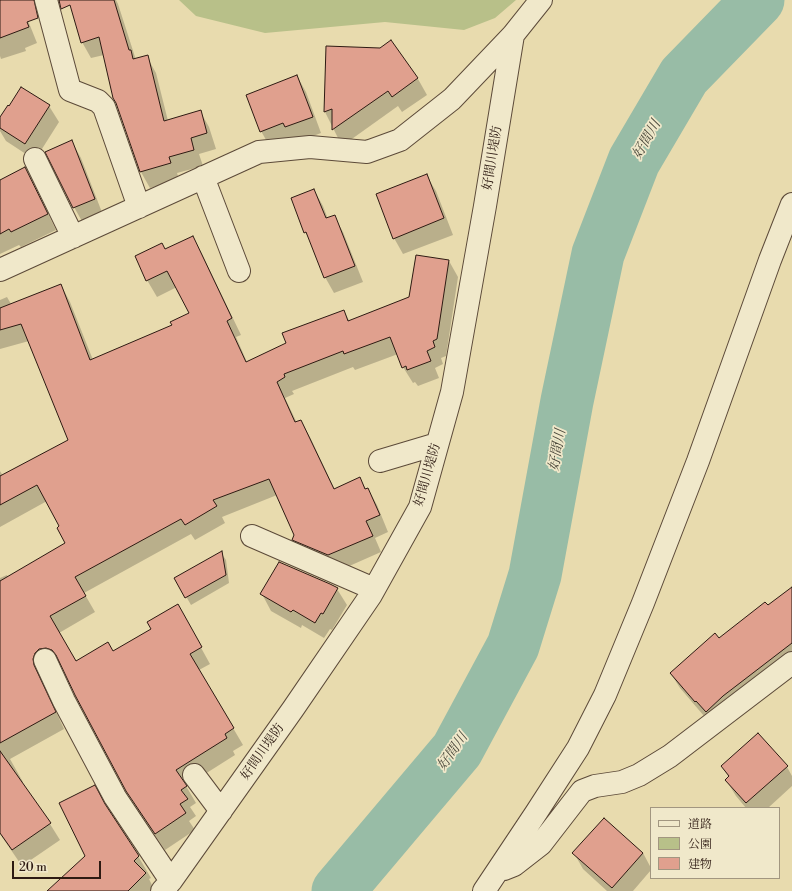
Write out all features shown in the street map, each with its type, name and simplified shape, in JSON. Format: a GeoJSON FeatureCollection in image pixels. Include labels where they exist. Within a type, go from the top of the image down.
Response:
{"type":"FeatureCollection","features":[{"type":"Feature","properties":{"kind":"street"},"geometry":{"type":"LineString","coordinates":[[46,0],[70,90],[98,101],[104,108],[139,207]]}},
{"type":"Feature","properties":{"kind":"street"},"geometry":{"type":"LineString","coordinates":[[0,270],[259,152],[310,147],[366,152],[400,140],[452,99],[513,35],[541,0]]}},
{"type":"Feature","properties":{"kind":"street","name":"好間川堤防"},"geometry":{"type":"LineString","coordinates":[[166,886],[221,812],[374,589],[420,507],[452,392],[485,206],[513,35]]}},
{"type":"Feature","properties":{"kind":"street"},"geometry":{"type":"LineString","coordinates":[[35,159],[73,237]]}},
{"type":"Feature","properties":{"kind":"street"},"geometry":{"type":"LineString","coordinates":[[203,177],[240,271]]}},
{"type":"Feature","properties":{"kind":"street"},"geometry":{"type":"LineString","coordinates":[[484,891],[578,748],[605,695],[643,604],[698,461],[770,260],[792,204]]}},
{"type":"Feature","properties":{"kind":"street"},"geometry":{"type":"LineString","coordinates":[[380,461],[437,444]]}},
{"type":"Feature","properties":{"kind":"street"},"geometry":{"type":"LineString","coordinates":[[252,536],[374,589]]}},
{"type":"Feature","properties":{"kind":"street"},"geometry":{"type":"LineString","coordinates":[[45,660],[64,701],[115,797],[166,886]]}},
{"type":"Feature","properties":{"kind":"street"},"geometry":{"type":"LineString","coordinates":[[499,869],[504,869],[514,864],[541,844],[582,791],[595,786],[622,782],[639,775],[670,756],[792,663]]}},
{"type":"Feature","properties":{"kind":"street"},"geometry":{"type":"LineString","coordinates":[[194,775],[221,812]]}},
{"type":"Feature","properties":{"kind":"green space"},"geometry":{"type":"Polygon","coordinates":[[[179,0],[516,0],[495,18],[464,30],[385,22],[265,33],[196,16],[179,0]]]}},
{"type":"Feature","properties":{"kind":"shaded area"},"geometry":{"type":"Polygon","coordinates":[[[415,818],[357,891],[318,891],[415,818]]]}},
{"type":"Feature","properties":{"kind":"building"},"geometry":{"type":"Polygon","coordinates":[[[0,0],[34,0],[38,18],[27,22],[29,27],[0,38],[0,0]]]}},
{"type":"Feature","properties":{"kind":"building"},"geometry":{"type":"Polygon","coordinates":[[[59,0],[114,0],[133,59],[148,55],[164,121],[201,110],[207,133],[191,138],[194,150],[169,157],[171,163],[140,172],[113,98],[99,37],[81,43],[70,5],[61,9],[59,0]]]}},
{"type":"Feature","properties":{"kind":"building"},"geometry":{"type":"Polygon","coordinates":[[[391,40],[418,78],[392,97],[388,91],[332,130],[332,109],[324,112],[326,46],[380,48],[391,40]]]}},
{"type":"Feature","properties":{"kind":"building"},"geometry":{"type":"Polygon","coordinates":[[[297,75],[313,117],[285,127],[283,123],[260,132],[246,95],[297,75]]]}},
{"type":"Feature","properties":{"kind":"building"},"geometry":{"type":"Polygon","coordinates":[[[21,87],[50,105],[25,144],[0,128],[0,117],[21,87]]]}},
{"type":"Feature","properties":{"kind":"building"},"geometry":{"type":"Polygon","coordinates":[[[72,140],[95,199],[73,208],[45,152],[72,140]]]}},
{"type":"Feature","properties":{"kind":"building"},"geometry":{"type":"Polygon","coordinates":[[[25,167],[48,214],[11,232],[9,229],[0,234],[0,180],[25,167]]]}},
{"type":"Feature","properties":{"kind":"building"},"geometry":{"type":"Polygon","coordinates":[[[427,174],[444,218],[393,239],[376,194],[427,174]]]}},
{"type":"Feature","properties":{"kind":"building"},"geometry":{"type":"Polygon","coordinates":[[[314,189],[326,218],[335,215],[355,266],[324,278],[306,232],[304,233],[291,198],[314,189]]]}},
{"type":"Feature","properties":{"kind":"building"},"geometry":{"type":"Polygon","coordinates":[[[193,236],[232,318],[227,321],[246,362],[286,343],[282,333],[344,310],[348,321],[409,297],[416,255],[449,260],[437,339],[433,341],[435,347],[427,351],[431,361],[407,370],[406,366],[402,368],[390,337],[344,354],[343,351],[284,374],[285,377],[277,382],[295,422],[301,420],[334,489],[360,477],[365,489],[368,488],[380,515],[366,521],[373,536],[328,555],[292,540],[294,535],[269,479],[213,500],[217,506],[185,525],[181,519],[75,577],[86,596],[50,616],[76,661],[108,642],[113,651],[151,629],[147,622],[178,604],[202,647],[190,654],[234,728],[225,734],[227,738],[176,770],[187,786],[181,790],[188,799],[180,804],[186,813],[155,834],[126,791],[75,695],[56,655],[52,650],[46,648],[39,649],[35,653],[33,659],[34,665],[56,712],[0,743],[0,581],[65,543],[57,528],[59,526],[37,485],[0,505],[0,476],[68,440],[21,324],[0,330],[0,308],[61,284],[90,360],[172,325],[170,322],[189,313],[167,271],[146,281],[135,256],[162,243],[165,249],[193,236]]]}},
{"type":"Feature","properties":{"kind":"building"},"geometry":{"type":"Polygon","coordinates":[[[222,551],[226,575],[185,598],[174,578],[222,551]]]}},
{"type":"Feature","properties":{"kind":"building"},"geometry":{"type":"Polygon","coordinates":[[[279,562],[338,588],[323,614],[321,613],[315,623],[293,610],[291,612],[260,594],[279,562]]]}},
{"type":"Feature","properties":{"kind":"building"},"geometry":{"type":"Polygon","coordinates":[[[792,587],[792,643],[723,696],[706,712],[696,701],[695,702],[670,673],[715,633],[719,638],[765,602],[768,605],[792,587]]]}},
{"type":"Feature","properties":{"kind":"building"},"geometry":{"type":"Polygon","coordinates":[[[758,733],[788,766],[746,803],[725,780],[729,776],[721,766],[758,733]]]}},
{"type":"Feature","properties":{"kind":"building"},"geometry":{"type":"Polygon","coordinates":[[[0,751],[51,823],[12,850],[0,833],[0,751]]]}},
{"type":"Feature","properties":{"kind":"building"},"geometry":{"type":"Polygon","coordinates":[[[95,785],[105,804],[139,856],[134,861],[146,873],[128,891],[47,891],[85,856],[59,803],[95,785]]]}},
{"type":"Feature","properties":{"kind":"building"},"geometry":{"type":"Polygon","coordinates":[[[604,818],[643,853],[612,888],[572,853],[604,818]]]}},
{"type":"Feature","properties":{"kind":"waterway","name":"好間川"},"geometry":{"type":"LineString","coordinates":[[338,891],[457,750],[513,646],[535,575],[567,401],[598,254],[634,161],[684,76],[758,0]]}}]}
